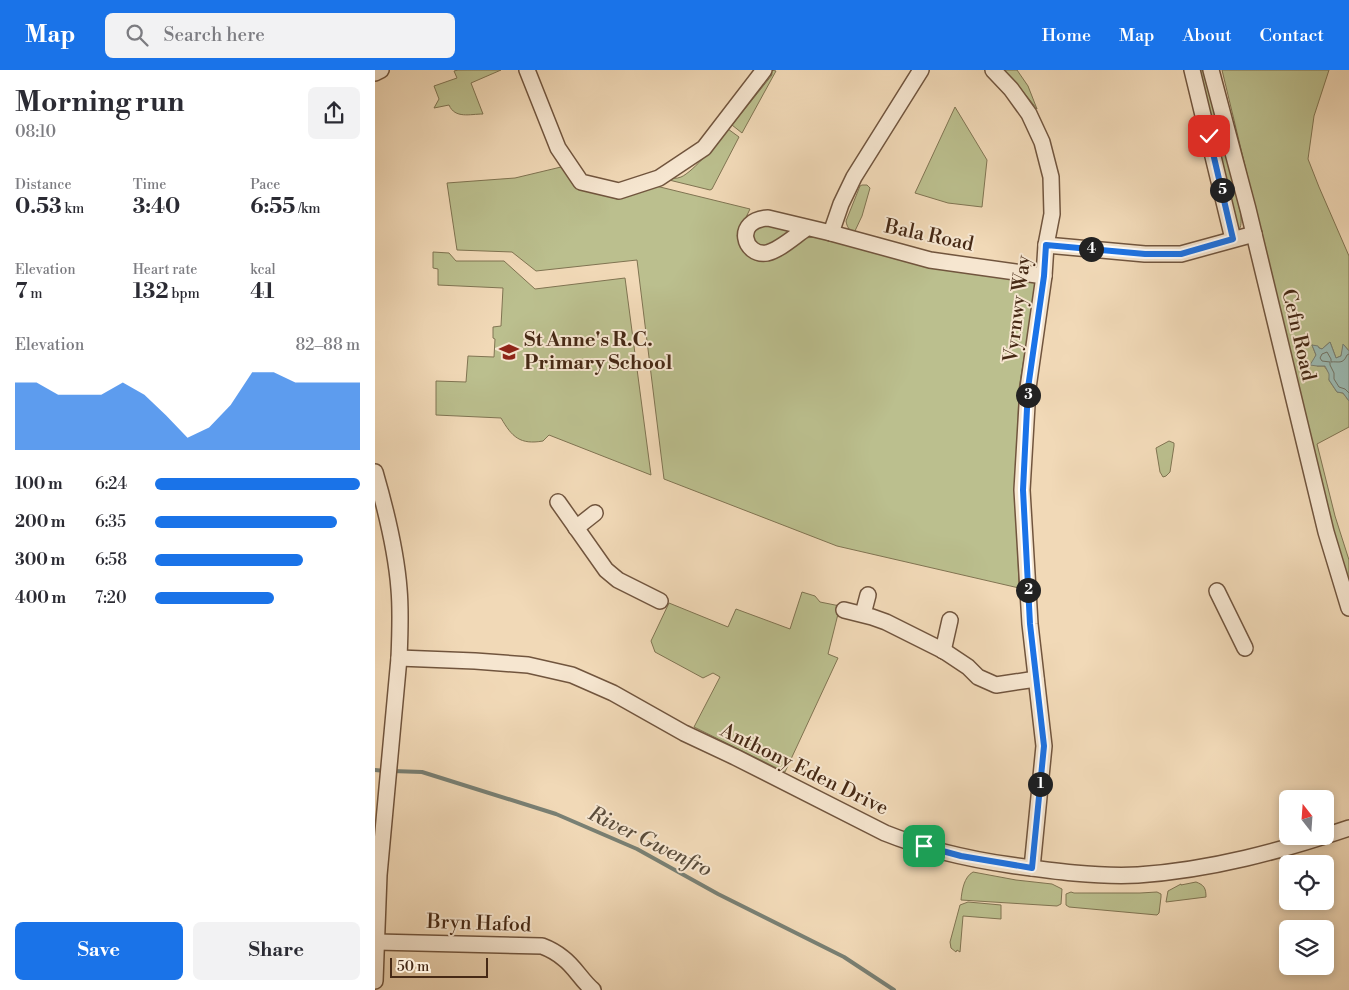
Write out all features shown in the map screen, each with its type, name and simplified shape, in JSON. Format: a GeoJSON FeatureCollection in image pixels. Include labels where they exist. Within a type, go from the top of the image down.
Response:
{"type":"FeatureCollection","features":[{"type":"Feature","properties":{"kind":"street"},"geometry":{"type":"LineString","coordinates":[[375,73],[381,70]]}},
{"type":"Feature","properties":{"kind":"street"},"geometry":{"type":"LineString","coordinates":[[527,70],[559,148],[581,182],[619,192],[659,178],[705,148],[764,70]]}},
{"type":"Feature","properties":{"kind":"street"},"geometry":{"type":"LineString","coordinates":[[831,233],[841,204],[854,177],[921,70]]}},
{"type":"Feature","properties":{"kind":"street","name":"Vyrnwy Way"},"geometry":{"type":"LineString","coordinates":[[993,70],[1011,89],[1029,114],[1043,142],[1051,177],[1053,214],[1046,245],[1044,276],[1028,388],[1023,490],[1030,624],[1044,746],[1032,868]]}},
{"type":"Feature","properties":{"kind":"street"},"geometry":{"type":"LineString","coordinates":[[1192,70],[1233,239]]}},
{"type":"Feature","properties":{"kind":"street","name":"Cefn Road"},"geometry":{"type":"LineString","coordinates":[[1211,70],[1254,234],[1326,532],[1349,608]]}},
{"type":"Feature","properties":{"kind":"street","name":"Bala Road"},"geometry":{"type":"LineString","coordinates":[[807,228],[930,260],[1044,276]]}},
{"type":"Feature","properties":{"kind":"street"},"geometry":{"type":"LineString","coordinates":[[1046,245],[1145,254],[1181,254],[1254,234]]}},
{"type":"Feature","properties":{"kind":"street"},"geometry":{"type":"LineString","coordinates":[[375,472],[378,493],[390,527],[400,590],[399,658],[379,875],[375,981]]}},
{"type":"Feature","properties":{"kind":"street"},"geometry":{"type":"LineString","coordinates":[[558,502],[606,570],[618,580],[660,601]]}},
{"type":"Feature","properties":{"kind":"street"},"geometry":{"type":"LineString","coordinates":[[576,528],[595,513]]}},
{"type":"Feature","properties":{"kind":"street"},"geometry":{"type":"LineString","coordinates":[[1217,591],[1245,648]]}},
{"type":"Feature","properties":{"kind":"street"},"geometry":{"type":"LineString","coordinates":[[863,614],[868,595]]}},
{"type":"Feature","properties":{"kind":"street"},"geometry":{"type":"LineString","coordinates":[[844,610],[886,622],[943,651],[968,667],[978,677],[996,685],[1036,679]]}},
{"type":"Feature","properties":{"kind":"street"},"geometry":{"type":"LineString","coordinates":[[943,651],[950,620]]}},
{"type":"Feature","properties":{"kind":"street","name":"Anthony Eden Drive"},"geometry":{"type":"LineString","coordinates":[[399,658],[512,664],[572,675],[613,693],[683,732],[892,836],[961,856],[1032,868],[1111,875],[1137,875],[1207,866],[1263,855],[1349,828]]}},
{"type":"Feature","properties":{"kind":"street","name":"Bryn Hafod"},"geometry":{"type":"LineString","coordinates":[[377,942],[542,946],[564,959],[593,990]]}},
{"type":"Feature","properties":{"kind":"green space"},"geometry":{"type":"Polygon","coordinates":[[[501,70],[471,83],[483,114],[459,114],[449,105],[434,108],[439,99],[434,86],[457,78],[454,71],[501,70]]]}},
{"type":"Feature","properties":{"kind":"green space"},"geometry":{"type":"Polygon","coordinates":[[[771,70],[776,71],[742,133],[732,125],[772,75],[771,70]]]}},
{"type":"Feature","properties":{"kind":"green space"},"geometry":{"type":"Polygon","coordinates":[[[1002,70],[1017,70],[1028,86],[1037,109],[1014,80],[1002,70]]]}},
{"type":"Feature","properties":{"kind":"green space"},"geometry":{"type":"Polygon","coordinates":[[[1198,70],[1206,70],[1241,215],[1241,225],[1238,231],[1198,70]]]}},
{"type":"Feature","properties":{"kind":"green space"},"geometry":{"type":"Polygon","coordinates":[[[1222,70],[1329,70],[1314,116],[1308,159],[1349,256],[1349,351],[1344,345],[1341,356],[1336,358],[1330,342],[1322,349],[1312,345],[1316,355],[1314,360],[1317,366],[1324,366],[1330,374],[1329,380],[1337,392],[1343,393],[1349,401],[1349,427],[1317,444],[1335,516],[1349,560],[1349,586],[1326,503],[1222,70]]]}},
{"type":"Feature","properties":{"kind":"green space"},"geometry":{"type":"Polygon","coordinates":[[[955,107],[987,160],[982,207],[948,203],[915,193],[955,107]]]}},
{"type":"Feature","properties":{"kind":"green space"},"geometry":{"type":"Polygon","coordinates":[[[728,129],[739,137],[712,189],[669,180],[669,178],[681,177],[699,163],[728,129]]]}},
{"type":"Feature","properties":{"kind":"green space"},"geometry":{"type":"Polygon","coordinates":[[[561,167],[578,187],[617,199],[656,186],[750,209],[737,236],[750,253],[804,238],[817,237],[927,267],[1037,281],[1019,388],[1016,491],[1019,588],[837,546],[664,479],[637,260],[536,271],[512,252],[457,250],[447,183],[515,178],[561,167]]]}},
{"type":"Feature","properties":{"kind":"green space"},"geometry":{"type":"Polygon","coordinates":[[[862,185],[867,185],[870,188],[862,216],[854,233],[846,221],[862,185]]]}},
{"type":"Feature","properties":{"kind":"green space"},"geometry":{"type":"Polygon","coordinates":[[[763,224],[793,231],[774,244],[762,246],[754,241],[753,235],[755,230],[763,224]]]}},
{"type":"Feature","properties":{"kind":"green space"},"geometry":{"type":"Polygon","coordinates":[[[433,252],[449,253],[456,261],[504,261],[535,289],[625,278],[651,475],[549,435],[543,441],[535,442],[528,442],[517,438],[501,418],[436,415],[436,381],[466,382],[468,356],[494,357],[495,339],[493,338],[493,327],[501,326],[503,288],[438,285],[438,269],[433,268],[433,252]]]}},
{"type":"Feature","properties":{"kind":"green space"},"geometry":{"type":"Polygon","coordinates":[[[1169,441],[1174,443],[1170,472],[1163,477],[1160,472],[1156,448],[1169,441]]]}},
{"type":"Feature","properties":{"kind":"green space"},"geometry":{"type":"Polygon","coordinates":[[[802,592],[815,596],[820,602],[840,606],[828,654],[838,658],[785,772],[694,727],[720,677],[713,673],[703,678],[655,652],[651,641],[669,603],[728,627],[736,609],[790,629],[802,592]]]}},
{"type":"Feature","properties":{"kind":"green space"},"geometry":{"type":"Polygon","coordinates":[[[973,872],[1052,884],[1062,889],[1061,904],[1057,906],[961,900],[966,880],[973,872]]]}},
{"type":"Feature","properties":{"kind":"green space"},"geometry":{"type":"Polygon","coordinates":[[[1196,882],[1204,887],[1206,897],[1166,902],[1168,891],[1181,884],[1196,882]]]}},
{"type":"Feature","properties":{"kind":"green space"},"geometry":{"type":"Polygon","coordinates":[[[1071,892],[1157,892],[1161,894],[1159,913],[1157,915],[1069,907],[1066,905],[1066,894],[1071,892]]]}},
{"type":"Feature","properties":{"kind":"green space"},"geometry":{"type":"Polygon","coordinates":[[[968,902],[1001,905],[1001,919],[963,916],[960,952],[957,950],[956,952],[951,948],[950,942],[960,905],[968,902]]]}},
{"type":"Feature","properties":{"kind":"water"},"geometry":{"type":"Polygon","coordinates":[[[1330,342],[1336,358],[1341,356],[1343,344],[1349,351],[1349,401],[1343,393],[1337,392],[1329,380],[1329,374],[1325,366],[1310,365],[1316,355],[1312,345],[1322,349],[1330,342]]]}},
{"type":"Feature","properties":{"kind":"waterway","name":"River Gwenfro"},"geometry":{"type":"LineString","coordinates":[[375,770],[385,771]]}},
{"type":"Feature","properties":{"kind":"waterway","name":"River Gwenfro"},"geometry":{"type":"LineString","coordinates":[[392,771],[422,772],[556,814],[637,849],[718,894],[844,957],[894,990]]}},
{"type":"Feature","properties":{"kind":"place","name":"St Anne's R.C. Primary School"},"geometry":{"type":"Point","coordinates":[509,352]}},
{"type":"Feature","properties":{"kind":"route"},"geometry":{"type":"LineString","coordinates":[[924,846],[961,856],[1032,868],[1044,746],[1030,624],[1023,490],[1028,388],[1044,276],[1046,245],[1145,254],[1181,254],[1233,239],[1209,136]]}}]}
